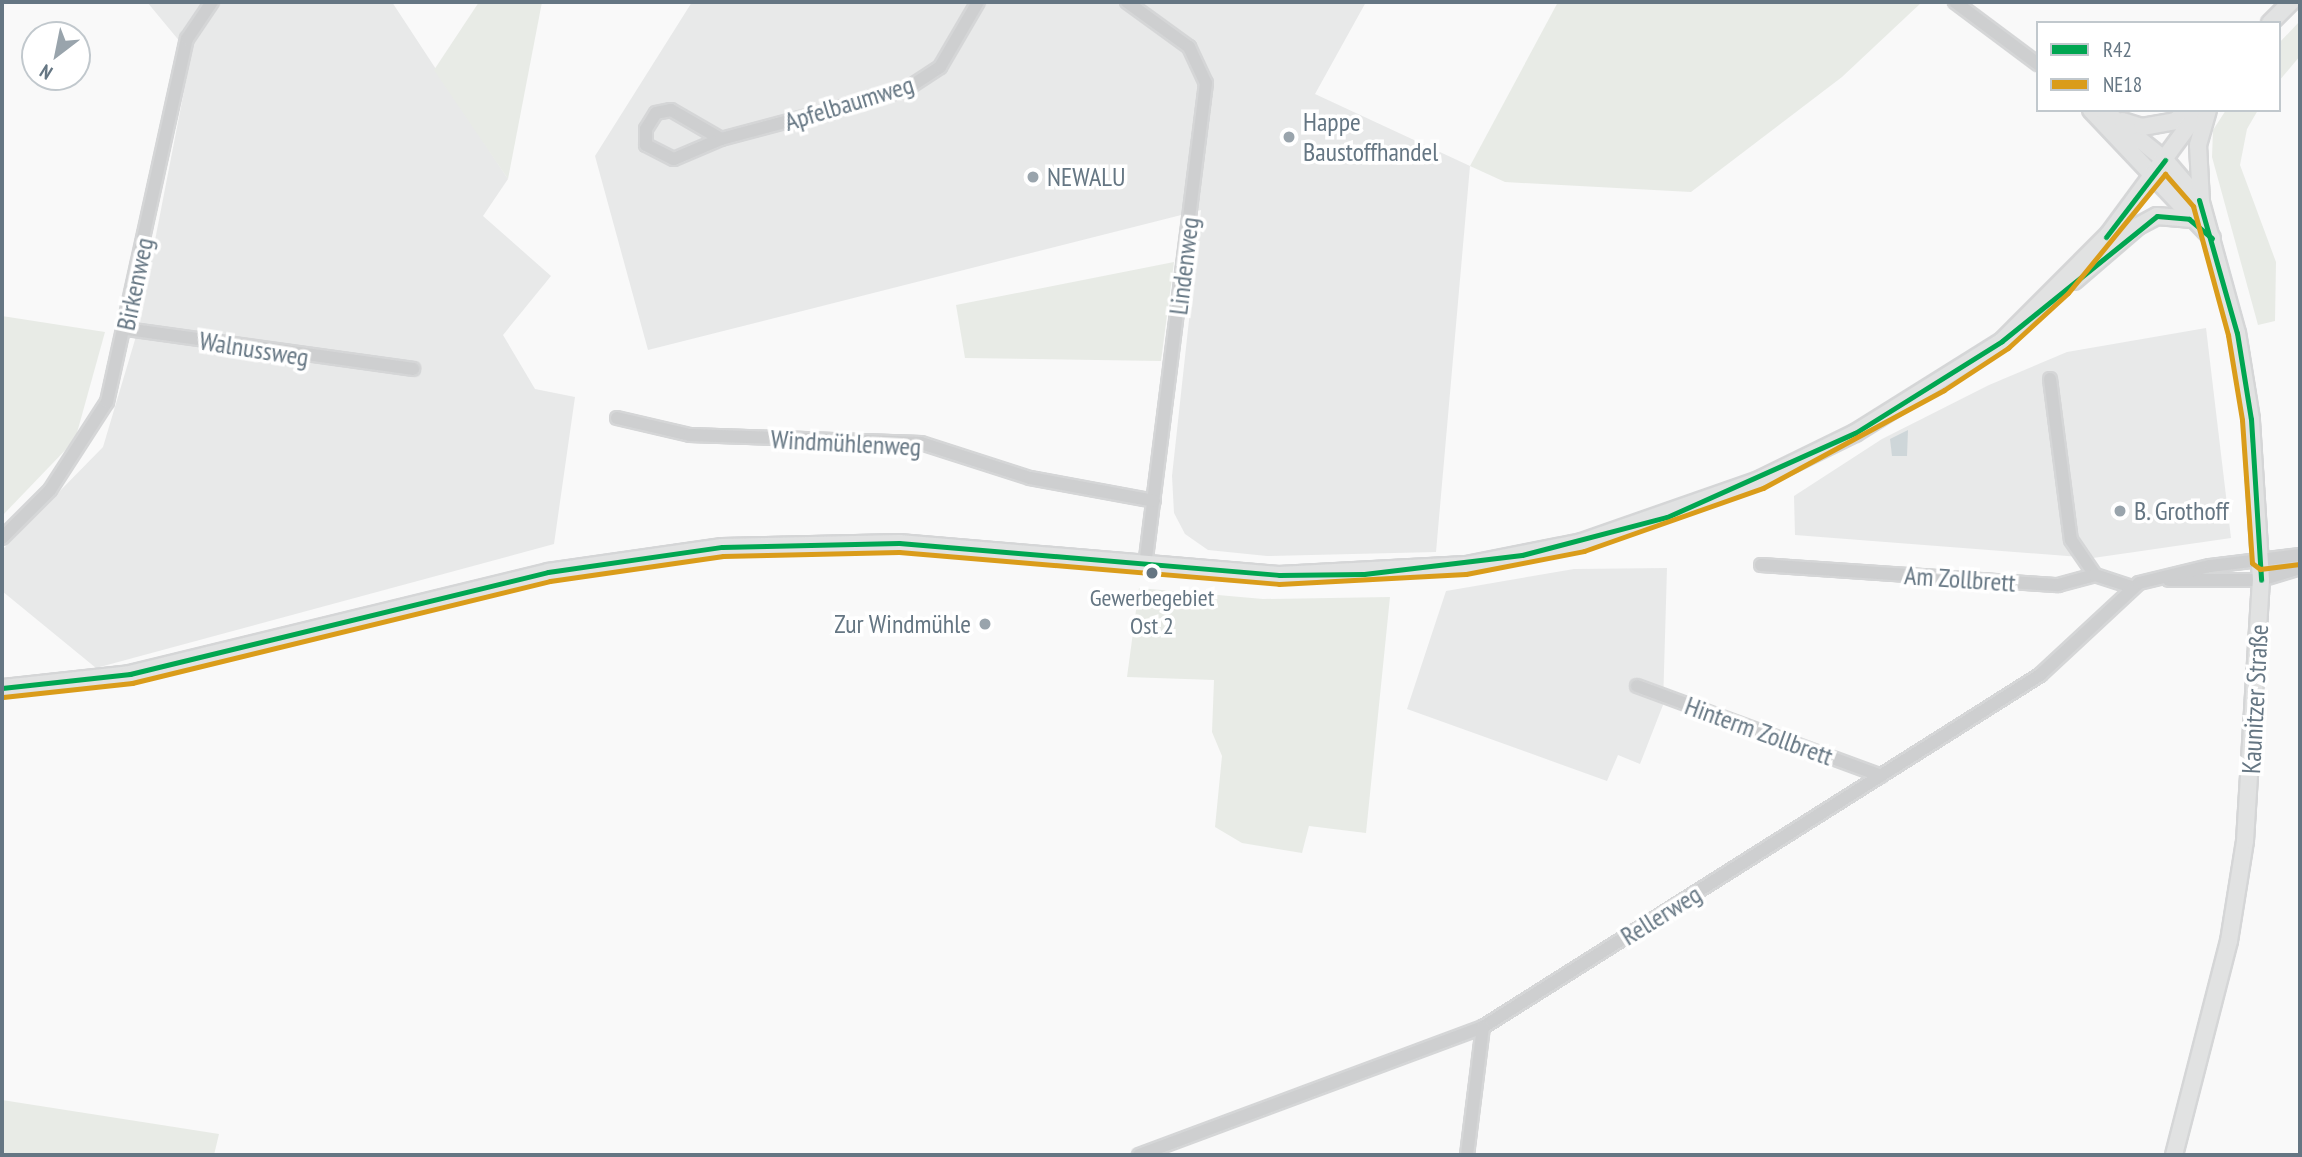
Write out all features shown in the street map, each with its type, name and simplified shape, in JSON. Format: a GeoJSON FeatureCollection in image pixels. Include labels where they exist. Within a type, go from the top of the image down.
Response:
{"type":"FeatureCollection","features":[{"type":"Feature","properties":{"kind":"main road"},"geometry":{"type":"LineString","coordinates":[[2272,21],[2291,2]]}},
{"type":"Feature","properties":{"kind":"main road"},"geometry":{"type":"LineString","coordinates":[[2093,112],[2189,219],[2212,238]]}},
{"type":"Feature","properties":{"kind":"main road"},"geometry":{"type":"LineString","coordinates":[[2109,114],[2142,127],[2175,121],[2186,112]]}},
{"type":"Feature","properties":{"kind":"main road"},"geometry":{"type":"LineString","coordinates":[[2,688],[143,672],[548,572],[665,553],[887,542],[1279,575],[1466,565],[1667,517],[1856,433],[2002,341],[2062,287],[2153,177],[2199,112]]}},
{"type":"Feature","properties":{"kind":"main road"},"geometry":{"type":"LineString","coordinates":[[2201,202],[2197,145],[2207,112]]}},
{"type":"Feature","properties":{"kind":"main road"},"geometry":{"type":"LineString","coordinates":[[2109,114],[2165,160],[2201,202]]}},
{"type":"Feature","properties":{"kind":"main road","name":"Kaunitzer Straße"},"geometry":{"type":"LineString","coordinates":[[2174,1155],[2229,941],[2245,841],[2261,580],[2251,419],[2212,238],[2201,202]]}},
{"type":"Feature","properties":{"kind":"main road"},"geometry":{"type":"LineString","coordinates":[[2062,287],[2088,274],[2138,226],[2157,216],[2189,219]]}},
{"type":"Feature","properties":{"kind":"street","name":"Birkenweg"},"geometry":{"type":"LineString","coordinates":[[2,538],[50,491],[88,439],[107,401],[126,329],[187,39],[212,2]]}},
{"type":"Feature","properties":{"kind":"street","name":"Apfelbaumweg"},"geometry":{"type":"LineString","coordinates":[[721,139],[671,110],[656,113],[646,129],[646,145],[674,159],[721,139],[925,80],[940,67],[978,2]]}},
{"type":"Feature","properties":{"kind":"street","name":"Lindenweg"},"geometry":{"type":"LineString","coordinates":[[1127,2],[1189,47],[1206,83],[1145,565]]}},
{"type":"Feature","properties":{"kind":"street"},"geometry":{"type":"LineString","coordinates":[[1955,2],[2036,63]]}},
{"type":"Feature","properties":{"kind":"street","name":"Walnussweg"},"geometry":{"type":"LineString","coordinates":[[126,329],[413,369]]}},
{"type":"Feature","properties":{"kind":"street"},"geometry":{"type":"LineString","coordinates":[[2050,379],[2071,540],[2095,575],[2133,587],[2154,579],[2300,555]]}},
{"type":"Feature","properties":{"kind":"street","name":"Windmühlenweg"},"geometry":{"type":"LineString","coordinates":[[617,418],[690,435],[907,440],[1030,478],[1154,501]]}},
{"type":"Feature","properties":{"kind":"street","name":"Am Zollbrett"},"geometry":{"type":"LineString","coordinates":[[1761,565],[2058,585],[2095,575]]}},
{"type":"Feature","properties":{"kind":"street"},"geometry":{"type":"LineString","coordinates":[[2154,579],[2261,580],[2300,568]]}},
{"type":"Feature","properties":{"kind":"street","name":"Rellerweg"},"geometry":{"type":"LineString","coordinates":[[1139,1155],[1483,1027],[2040,675],[2133,587]]}},
{"type":"Feature","properties":{"kind":"street","name":"Hinterm Zollbrett"},"geometry":{"type":"LineString","coordinates":[[1637,686],[1881,776]]}},
{"type":"Feature","properties":{"kind":"street"},"geometry":{"type":"LineString","coordinates":[[1467,1155],[1483,1027]]}},
{"type":"Feature","properties":{"kind":"shaded area"},"geometry":{"type":"Polygon","coordinates":[[[147,2],[392,2],[508,179],[483,216],[551,276],[503,335],[535,389],[575,397],[554,544],[96,668],[2,591],[2,550],[103,447],[137,333],[191,55],[147,2]]]}},
{"type":"Feature","properties":{"kind":"shaded area"},"geometry":{"type":"Polygon","coordinates":[[[479,2],[542,2],[508,179],[434,70],[479,2]]]}},
{"type":"Feature","properties":{"kind":"shaded area","name":"Gewerbegebiet Ost 2"},"geometry":{"type":"Polygon","coordinates":[[[692,2],[1366,2],[1315,94],[1470,166],[1436,552],[1267,556],[1208,550],[1185,534],[1174,513],[1172,476],[1201,210],[648,350],[595,156],[692,2]]]}},
{"type":"Feature","properties":{"kind":"shaded area"},"geometry":{"type":"Polygon","coordinates":[[[1558,2],[1922,2],[1842,77],[1691,192],[1505,182],[1470,166],[1558,2]]]}},
{"type":"Feature","properties":{"kind":"shaded area"},"geometry":{"type":"Polygon","coordinates":[[[2300,21],[2300,56],[2281,79],[2281,41],[2300,21]]]}},
{"type":"Feature","properties":{"kind":"shaded area"},"geometry":{"type":"Polygon","coordinates":[[[2225,112],[2257,112],[2247,129],[2240,165],[2276,262],[2275,321],[2258,325],[2212,157],[2213,130],[2225,112]]]}},
{"type":"Feature","properties":{"kind":"shaded area"},"geometry":{"type":"Polygon","coordinates":[[[1174,262],[1161,361],[965,358],[956,305],[1174,262]]]}},
{"type":"Feature","properties":{"kind":"shaded area"},"geometry":{"type":"Polygon","coordinates":[[[2,316],[105,332],[75,440],[2,516],[2,316]]]}},
{"type":"Feature","properties":{"kind":"shaded area"},"geometry":{"type":"Polygon","coordinates":[[[2206,328],[2231,538],[2093,558],[1795,535],[1794,496],[1882,439],[1989,385],[2067,352],[2206,328]]]}},
{"type":"Feature","properties":{"kind":"shaded area"},"geometry":{"type":"Polygon","coordinates":[[[1908,430],[1907,456],[1892,456],[1890,439],[1908,430]]]}},
{"type":"Feature","properties":{"kind":"shaded area"},"geometry":{"type":"Polygon","coordinates":[[[1667,568],[1663,705],[1640,764],[1618,755],[1607,781],[1407,709],[1446,591],[1574,569],[1667,568]]]}},
{"type":"Feature","properties":{"kind":"shaded area"},"geometry":{"type":"Polygon","coordinates":[[[1139,588],[1263,599],[1390,597],[1366,833],[1309,826],[1302,853],[1242,843],[1215,827],[1222,756],[1212,732],[1214,680],[1127,677],[1139,588]]]}},
{"type":"Feature","properties":{"kind":"shaded area"},"geometry":{"type":"Polygon","coordinates":[[[2,1100],[219,1134],[214,1155],[2,1155],[2,1100]]]}},
{"type":"Feature","properties":{"kind":"transit line","name":"R42"},"geometry":{"type":"LineString","coordinates":[[2106,237],[2165,160]]}},
{"type":"Feature","properties":{"kind":"transit line","name":"NE18"},"geometry":{"type":"LineString","coordinates":[[3,697],[132,683],[550,581],[723,556],[899,552],[1279,584],[1466,574],[1584,551],[1763,488],[1944,390],[2008,348],[2068,293],[2165,174],[2193,206],[2228,335],[2242,420],[2252,563],[2260,569],[2300,564]]}},
{"type":"Feature","properties":{"kind":"transit line","name":"R42"},"geometry":{"type":"LineString","coordinates":[[2199,200],[2237,333],[2251,419],[2261,580]]}},
{"type":"Feature","properties":{"kind":"transit line","name":"R42"},"geometry":{"type":"LineString","coordinates":[[2,688],[130,674],[548,572],[722,547],[899,543],[1279,575],[1364,574],[1522,555],[1667,517],[1855,433],[2002,341],[2157,216],[2189,219],[2212,238]]}},
{"type":"Feature","properties":{"kind":"place","name":"Happe Baustoffhandel"},"geometry":{"type":"Point","coordinates":[1289,137]}},
{"type":"Feature","properties":{"kind":"place","name":"NEWALU"},"geometry":{"type":"Point","coordinates":[1033,177]}},
{"type":"Feature","properties":{"kind":"place","name":"B. Grothoff"},"geometry":{"type":"Point","coordinates":[2120,511]}},
{"type":"Feature","properties":{"kind":"place","name":"Gewerbegebiet Ost 2"},"geometry":{"type":"Point","coordinates":[1152,573]}},
{"type":"Feature","properties":{"kind":"place","name":"Zur Windmühle"},"geometry":{"type":"Point","coordinates":[985,624]}}]}
